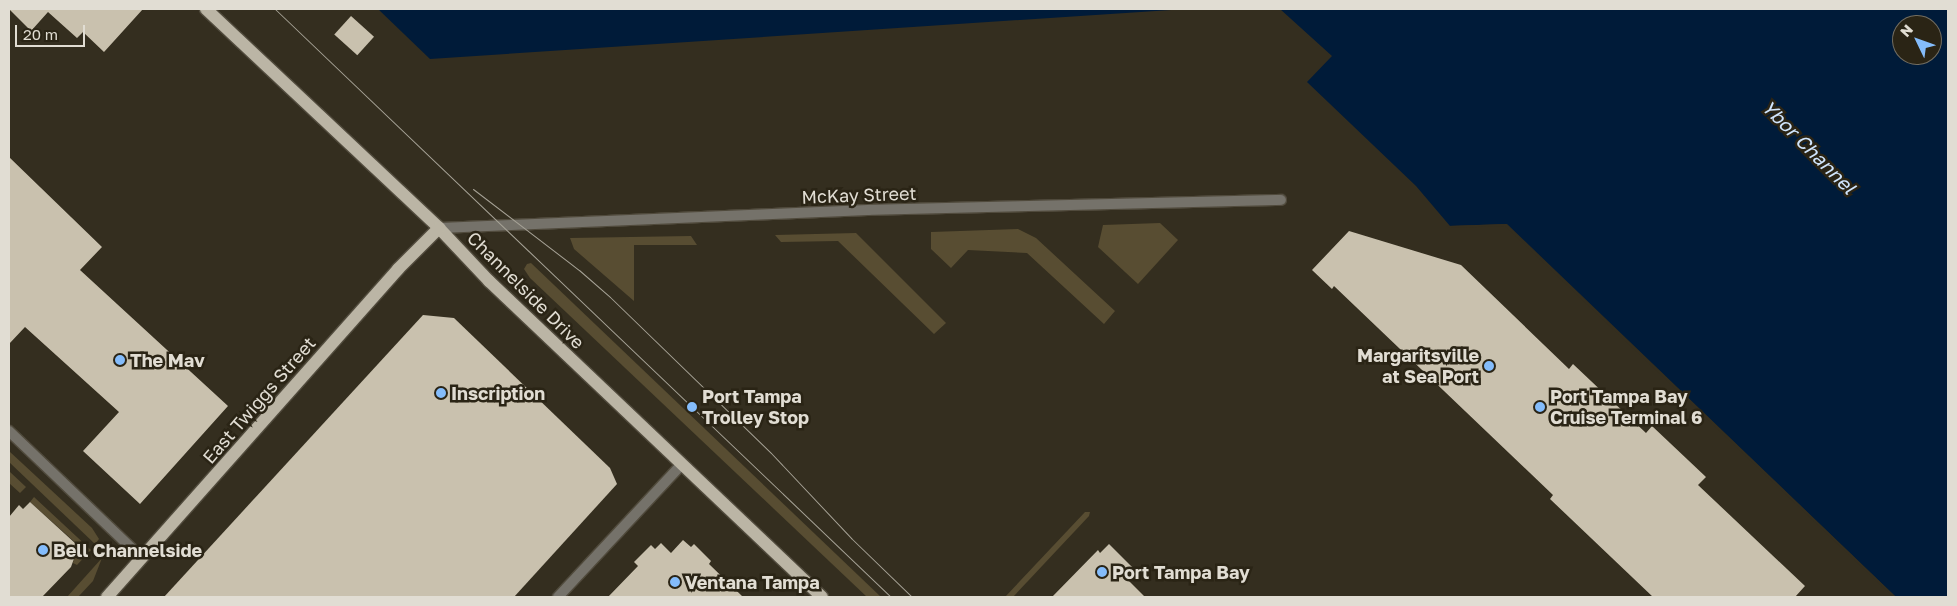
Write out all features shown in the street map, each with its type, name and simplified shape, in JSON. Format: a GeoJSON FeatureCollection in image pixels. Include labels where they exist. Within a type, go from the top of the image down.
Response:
{"type":"FeatureCollection","features":[{"type":"Feature","properties":{"kind":"main road","name":"Channelside Drive"},"geometry":{"type":"LineString","coordinates":[[206,9],[439,228],[489,281],[822,597]]}},
{"type":"Feature","properties":{"kind":"main road","name":"East Twiggs Street"},"geometry":{"type":"LineString","coordinates":[[107,597],[398,268],[439,228]]}},
{"type":"Feature","properties":{"kind":"street","name":"McKay Street"},"geometry":{"type":"LineString","coordinates":[[439,228],[869,210],[1281,200]]}},
{"type":"Feature","properties":{"kind":"street"},"geometry":{"type":"LineString","coordinates":[[9,430],[142,558]]}},
{"type":"Feature","properties":{"kind":"street"},"geometry":{"type":"LineString","coordinates":[[558,597],[682,464]]}},
{"type":"Feature","properties":{"kind":"shaded area"},"geometry":{"type":"Polygon","coordinates":[[[1160,223],[1178,240],[1138,284],[1098,247],[1103,225],[1160,223]]]}},
{"type":"Feature","properties":{"kind":"shaded area"},"geometry":{"type":"Polygon","coordinates":[[[1018,229],[1036,238],[1115,311],[1104,324],[1027,253],[968,250],[951,268],[931,249],[931,232],[1018,229]]]}},
{"type":"Feature","properties":{"kind":"shaded area"},"geometry":{"type":"Polygon","coordinates":[[[856,233],[946,323],[934,334],[838,241],[781,242],[775,235],[856,233]]]}},
{"type":"Feature","properties":{"kind":"shaded area"},"geometry":{"type":"Polygon","coordinates":[[[691,236],[697,245],[634,245],[634,301],[574,249],[570,238],[691,236]]]}},
{"type":"Feature","properties":{"kind":"shaded area"},"geometry":{"type":"Polygon","coordinates":[[[531,263],[881,597],[867,597],[530,278],[524,269],[527,264],[531,263]]]}},
{"type":"Feature","properties":{"kind":"shaded area"},"geometry":{"type":"Polygon","coordinates":[[[9,451],[92,528],[99,539],[95,544],[9,462],[9,451]]]}},
{"type":"Feature","properties":{"kind":"shaded area"},"geometry":{"type":"Polygon","coordinates":[[[9,471],[26,487],[20,493],[9,483],[9,471]]]}},
{"type":"Feature","properties":{"kind":"shaded area"},"geometry":{"type":"Polygon","coordinates":[[[34,497],[91,550],[77,565],[73,563],[77,544],[30,502],[34,497]]]}},
{"type":"Feature","properties":{"kind":"shaded area"},"geometry":{"type":"Polygon","coordinates":[[[1085,512],[1090,512],[1089,516],[1013,597],[1005,597],[1085,512]]]}},
{"type":"Feature","properties":{"kind":"shaded area"},"geometry":{"type":"Polygon","coordinates":[[[102,558],[93,581],[78,597],[67,597],[102,558]]]}},
{"type":"Feature","properties":{"kind":"water"},"geometry":{"type":"Polygon","coordinates":[[[378,9],[1186,9],[430,59],[378,9]]]}},
{"type":"Feature","properties":{"kind":"water","name":"Ybor Channel"},"geometry":{"type":"Polygon","coordinates":[[[1280,9],[1948,9],[1948,597],[1896,597],[1507,224],[1450,226],[1416,186],[1307,82],[1332,56],[1280,9]]]}},
{"type":"Feature","properties":{"kind":"pier"},"geometry":{"type":"Polygon","coordinates":[[[1506,224],[1896,597],[1893,597],[1505,226],[1450,228],[1446,226],[1506,224]]]}},
{"type":"Feature","properties":{"kind":"building"},"geometry":{"type":"Polygon","coordinates":[[[9,9],[143,9],[104,52],[83,32],[77,38],[48,12],[31,31],[9,9]]]}},
{"type":"Feature","properties":{"kind":"building"},"geometry":{"type":"Polygon","coordinates":[[[351,16],[374,37],[357,55],[334,35],[351,16]]]}},
{"type":"Feature","properties":{"kind":"building","name":"The Mav"},"geometry":{"type":"Polygon","coordinates":[[[9,157],[102,247],[80,270],[228,406],[140,504],[83,451],[119,412],[25,327],[9,344],[9,157]]]}},
{"type":"Feature","properties":{"kind":"building","name":"Port Tampa Bay Cruise Terminal 6"},"geometry":{"type":"Polygon","coordinates":[[[1349,231],[1461,265],[1569,369],[1573,364],[1646,433],[1652,426],[1706,477],[1698,485],[1805,586],[1795,597],[1653,597],[1550,499],[1553,495],[1334,286],[1332,289],[1312,270],[1349,231]]]}},
{"type":"Feature","properties":{"kind":"building","name":"Inscription"},"geometry":{"type":"Polygon","coordinates":[[[423,315],[454,318],[610,468],[617,484],[514,597],[164,597],[423,315]]]}},
{"type":"Feature","properties":{"kind":"building","name":"Bell Channelside"},"geometry":{"type":"Polygon","coordinates":[[[30,502],[76,544],[76,553],[71,567],[42,597],[9,597],[9,517],[19,505],[23,509],[30,502]]]}},
{"type":"Feature","properties":{"kind":"building","name":"Ventana Tampa"},"geometry":{"type":"Polygon","coordinates":[[[683,540],[691,547],[694,544],[711,561],[709,564],[743,597],[608,597],[638,566],[634,562],[651,545],[655,549],[661,543],[671,553],[683,540]]]}},
{"type":"Feature","properties":{"kind":"building","name":"Port Tampa Bay"},"geometry":{"type":"Polygon","coordinates":[[[1109,544],[1132,567],[1124,576],[1145,597],[1052,597],[1098,550],[1100,553],[1109,544]]]}},
{"type":"Feature","properties":{"kind":"tram line"},"geometry":{"type":"LineString","coordinates":[[275,9],[891,597]]}},
{"type":"Feature","properties":{"kind":"tram line"},"geometry":{"type":"LineString","coordinates":[[473,189],[579,270],[610,297],[771,453],[851,538],[912,597]]}},
{"type":"Feature","properties":{"kind":"place","name":"The Mav"},"geometry":{"type":"Point","coordinates":[120,360]}},
{"type":"Feature","properties":{"kind":"place","name":"Margaritsville at Sea Port"},"geometry":{"type":"Point","coordinates":[1489,366]}},
{"type":"Feature","properties":{"kind":"place","name":"Inscription"},"geometry":{"type":"Point","coordinates":[441,393]}},
{"type":"Feature","properties":{"kind":"place","name":"Port Tampa Trolley Stop"},"geometry":{"type":"Point","coordinates":[692,407]}},
{"type":"Feature","properties":{"kind":"place","name":"Port Tampa Bay Cruise Terminal 6"},"geometry":{"type":"Point","coordinates":[1540,407]}},
{"type":"Feature","properties":{"kind":"place","name":"Bell Channelside"},"geometry":{"type":"Point","coordinates":[43,550]}},
{"type":"Feature","properties":{"kind":"place","name":"Port Tampa Bay"},"geometry":{"type":"Point","coordinates":[1102,572]}},
{"type":"Feature","properties":{"kind":"place","name":"Ventana Tampa"},"geometry":{"type":"Point","coordinates":[675,582]}}]}
